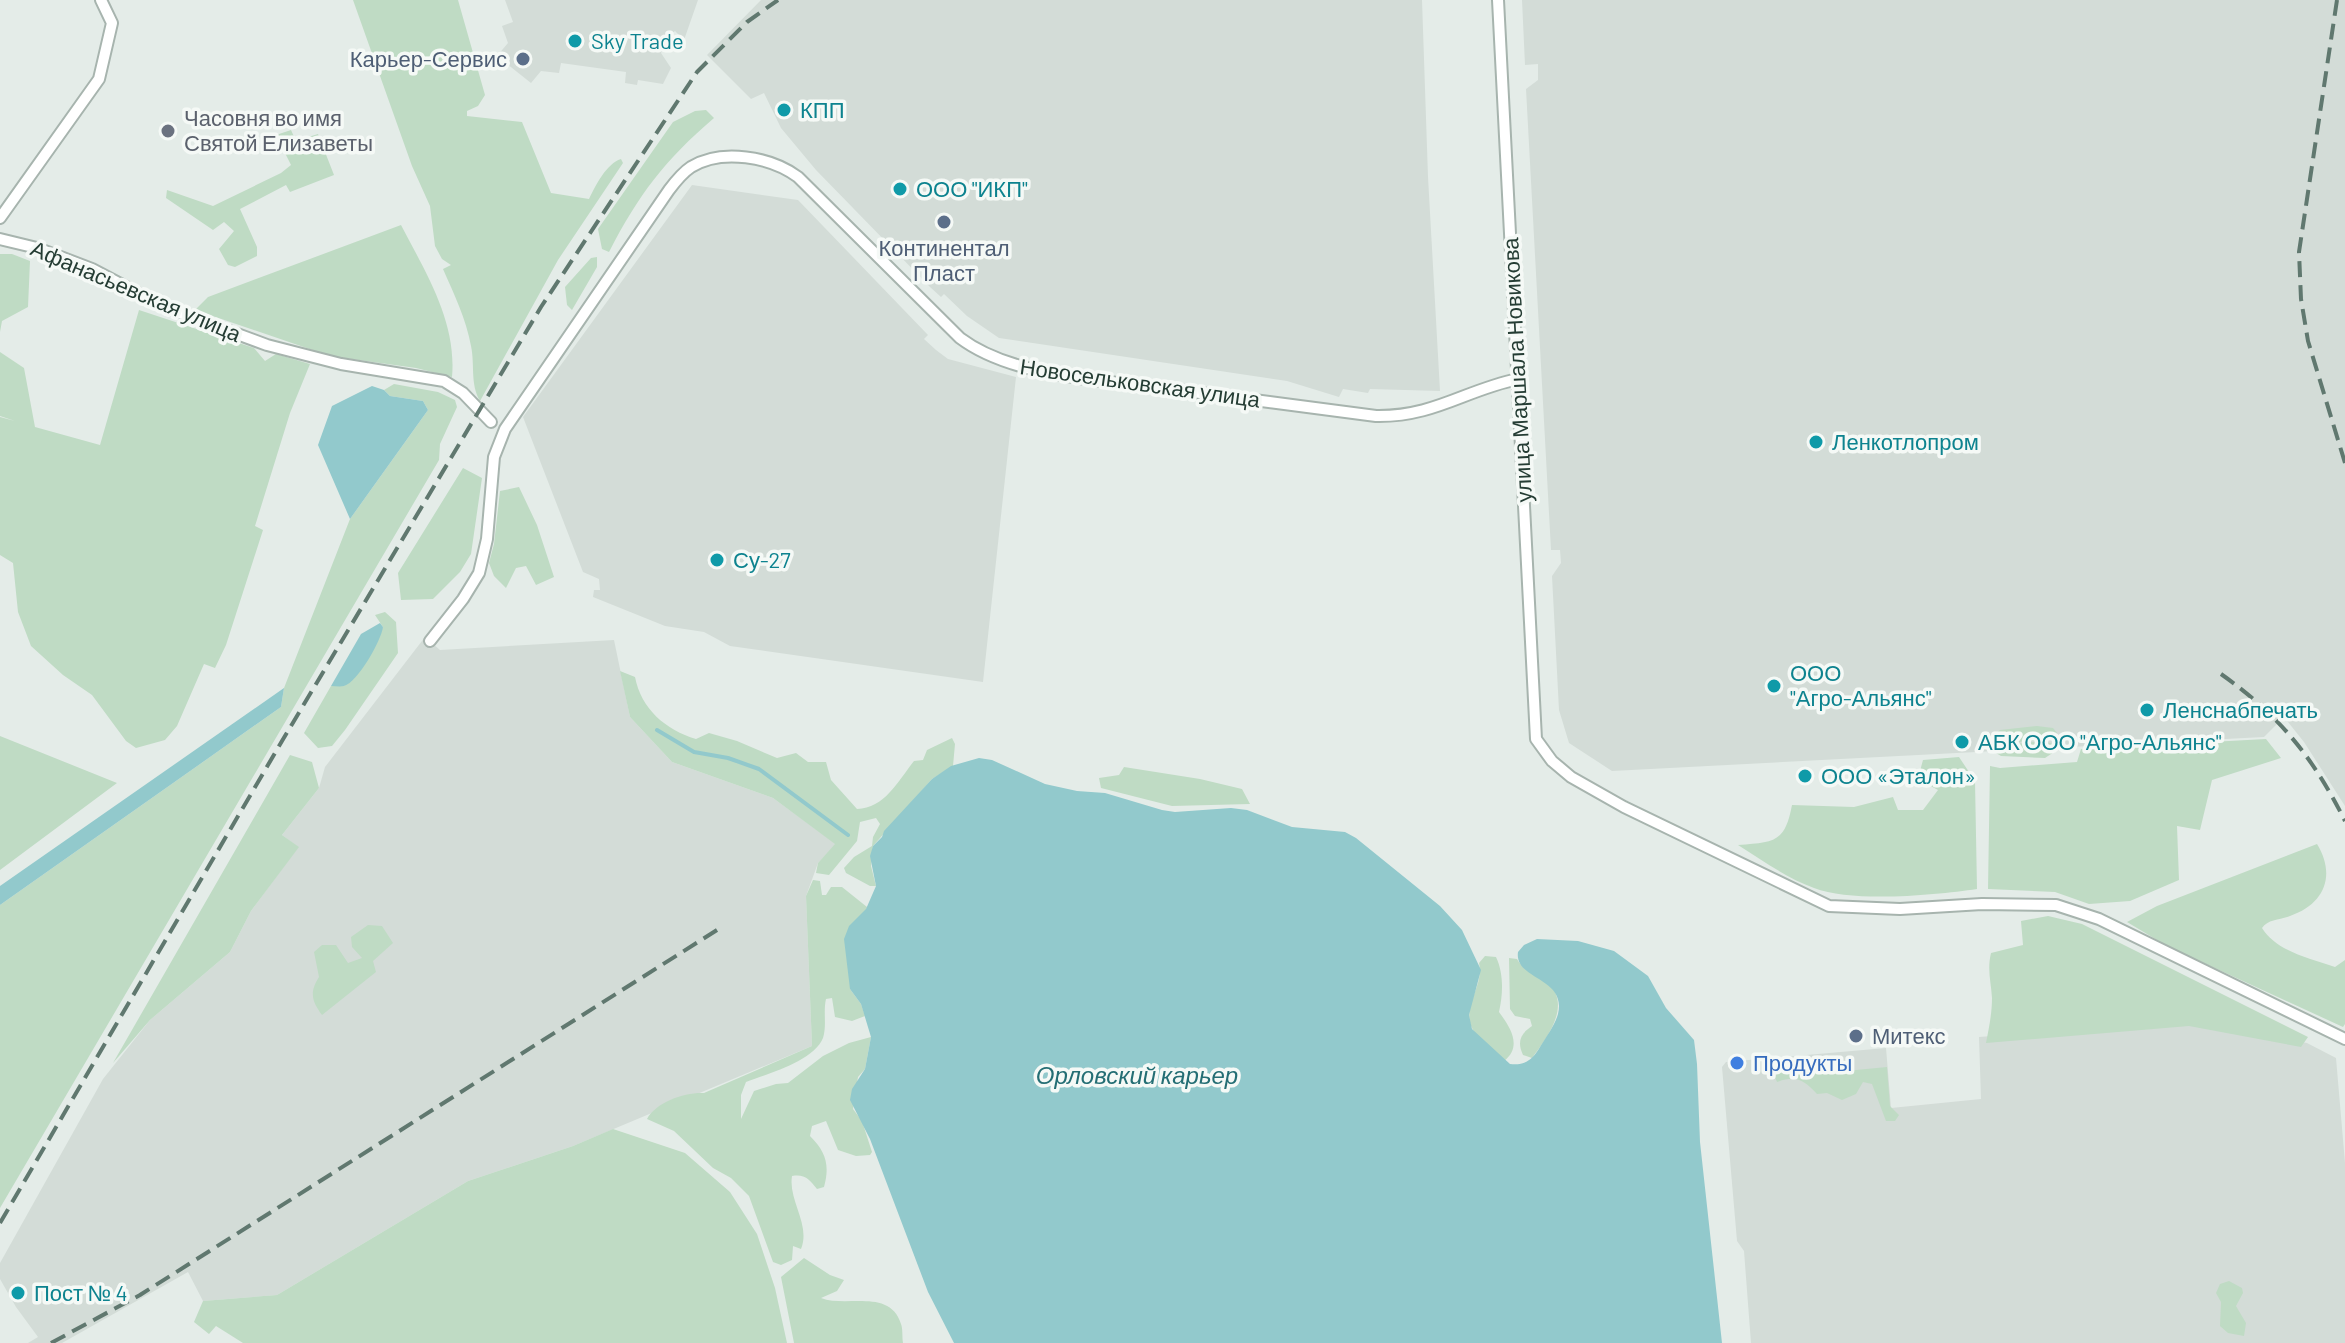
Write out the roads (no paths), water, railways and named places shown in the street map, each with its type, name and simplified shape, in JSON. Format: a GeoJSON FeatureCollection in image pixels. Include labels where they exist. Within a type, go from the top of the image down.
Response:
{"type":"FeatureCollection","features":[{"type":"Feature","properties":{"kind":"street"},"geometry":{"type":"LineString","coordinates":[[0,218],[99,79],[112,23],[101,0]]}},
{"type":"Feature","properties":{"kind":"street","name":"улица Маршала Новикова"},"geometry":{"type":"LineString","coordinates":[[1498,0],[1536,739],[1552,761],[1571,777],[1612,800],[1829,906],[1900,909],[1982,904],[2056,905],[2099,919],[2345,1039]]}},
{"type":"Feature","properties":{"kind":"street","name":"Новосельковская улица"},"geometry":{"type":"LineString","coordinates":[[430,641],[479,573],[487,539],[494,457],[505,429],[669,190],[691,167],[704,162],[741,157],[781,164],[798,177],[960,338],[984,354],[1006,363],[1087,378],[1400,417],[1429,411],[1518,379]]}},
{"type":"Feature","properties":{"kind":"street","name":"Афанасьевская улица"},"geometry":{"type":"LineString","coordinates":[[0,239],[37,248],[92,269],[164,307],[267,345],[341,364],[444,381],[463,393],[491,422]]}},
{"type":"Feature","properties":{"kind":"water"},"geometry":{"type":"Polygon","coordinates":[[[372,386],[390,396],[423,401],[428,410],[350,519],[318,445],[332,406],[372,386]]]}},
{"type":"Feature","properties":{"kind":"water"},"geometry":{"type":"Polygon","coordinates":[[[380,623],[383,627],[373,651],[356,677],[344,686],[331,686],[361,634],[380,623]]]}},
{"type":"Feature","properties":{"kind":"water"},"geometry":{"type":"Polygon","coordinates":[[[284,688],[281,707],[0,905],[0,886],[284,688]]]}},
{"type":"Feature","properties":{"kind":"water","name":"Орловский карьер"},"geometry":{"type":"Polygon","coordinates":[[[979,758],[992,760],[1045,784],[1105,793],[1162,810],[1247,810],[1292,827],[1345,832],[1356,838],[1440,906],[1462,930],[1481,970],[1469,1015],[1472,1029],[1510,1064],[1524,1063],[1534,1055],[1558,1014],[1559,1002],[1555,993],[1519,961],[1518,952],[1524,945],[1537,939],[1578,941],[1614,951],[1648,976],[1666,1008],[1694,1040],[1700,1142],[1722,1343],[954,1343],[928,1292],[870,1139],[850,1100],[852,1089],[865,1069],[871,1037],[861,1004],[850,989],[844,939],[849,926],[866,909],[876,886],[870,856],[884,831],[932,779],[951,766],[979,758]]]}},
{"type":"Feature","properties":{"kind":"waterway"},"geometry":{"type":"LineString","coordinates":[[657,730],[694,752],[728,758],[759,769],[848,835]]}},
{"type":"Feature","properties":{"kind":"railway"},"geometry":{"type":"LineString","coordinates":[[0,1223],[541,307],[697,72],[747,22],[778,0]]}},
{"type":"Feature","properties":{"kind":"railway"},"geometry":{"type":"LineString","coordinates":[[2337,0],[2299,252],[2301,299],[2308,341],[2345,463]]}},
{"type":"Feature","properties":{"kind":"railway"},"geometry":{"type":"LineString","coordinates":[[2221,674],[2260,705],[2293,739],[2320,777],[2345,821]]}},
{"type":"Feature","properties":{"kind":"railway"},"geometry":{"type":"LineString","coordinates":[[51,1343],[140,1295],[717,930]]}},
{"type":"Feature","properties":{"kind":"place","name":"Sky Trade"},"geometry":{"type":"Point","coordinates":[575,41]}},
{"type":"Feature","properties":{"kind":"place","name":"Карьер-Сервис"},"geometry":{"type":"Point","coordinates":[523,59]}},
{"type":"Feature","properties":{"kind":"place","name":"КПП"},"geometry":{"type":"Point","coordinates":[784,110]}},
{"type":"Feature","properties":{"kind":"place","name":"Часовня во имя Святой Елизаветы"},"geometry":{"type":"Point","coordinates":[168,131]}},
{"type":"Feature","properties":{"kind":"place","name":"ООО \"ИКП\""},"geometry":{"type":"Point","coordinates":[900,189]}},
{"type":"Feature","properties":{"kind":"place","name":"Континентал Пласт"},"geometry":{"type":"Point","coordinates":[944,222]}},
{"type":"Feature","properties":{"kind":"place","name":"Ленкотлопром"},"geometry":{"type":"Point","coordinates":[1816,442]}},
{"type":"Feature","properties":{"kind":"place","name":"Су-27"},"geometry":{"type":"Point","coordinates":[717,560]}},
{"type":"Feature","properties":{"kind":"place","name":"ООО \"Агро-Альянс\""},"geometry":{"type":"Point","coordinates":[1774,686]}},
{"type":"Feature","properties":{"kind":"place","name":"Ленснабпечать"},"geometry":{"type":"Point","coordinates":[2147,710]}},
{"type":"Feature","properties":{"kind":"place","name":"АБК ООО \"Агро-Альянс\""},"geometry":{"type":"Point","coordinates":[1962,742]}},
{"type":"Feature","properties":{"kind":"place","name":"ООО «Эталон»"},"geometry":{"type":"Point","coordinates":[1805,776]}},
{"type":"Feature","properties":{"kind":"place","name":"Митекс"},"geometry":{"type":"Point","coordinates":[1856,1036]}},
{"type":"Feature","properties":{"kind":"place","name":"Продукты"},"geometry":{"type":"Point","coordinates":[1737,1063]}},
{"type":"Feature","properties":{"kind":"place","name":"Пост № 4"},"geometry":{"type":"Point","coordinates":[18,1293]}}]}
